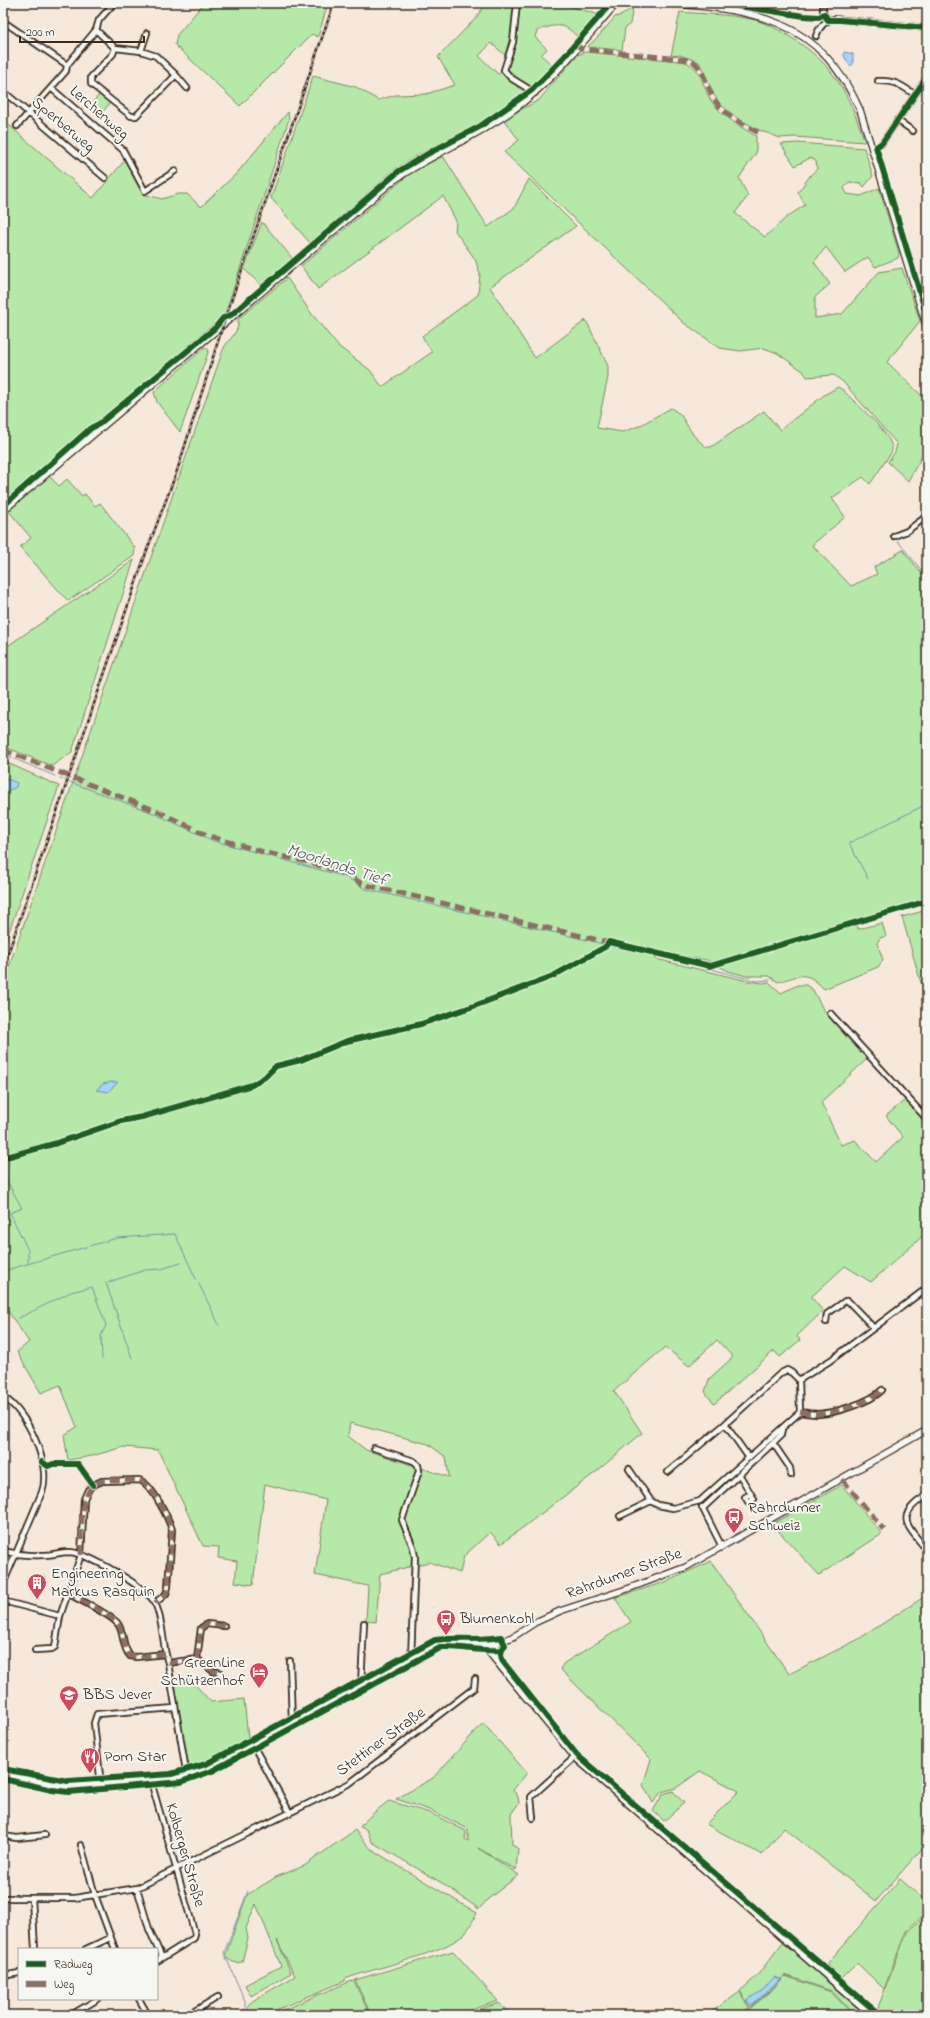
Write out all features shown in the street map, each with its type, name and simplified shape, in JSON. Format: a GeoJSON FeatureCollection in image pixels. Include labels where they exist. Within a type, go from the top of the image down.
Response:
{"type":"FeatureCollection","features":[{"type":"Feature","properties":{"kind":"main road"},"geometry":{"type":"LineString","coordinates":[[3,1774],[67,1787],[149,1782],[187,1777],[207,1769],[433,1647],[447,1642],[496,1643],[500,1663]]}},
{"type":"Feature","properties":{"kind":"main road"},"geometry":{"type":"LineString","coordinates":[[487,1644],[490,1654],[500,1663],[575,1757],[872,2015]]}},
{"type":"Feature","properties":{"kind":"street","name":"Lerchenweg"},"geometry":{"type":"LineString","coordinates":[[17,126],[66,71],[67,65],[96,30],[98,20],[114,3]]}},
{"type":"Feature","properties":{"kind":"street"},"geometry":{"type":"LineString","coordinates":[[517,3],[513,42],[504,70],[511,78],[535,93]]}},
{"type":"Feature","properties":{"kind":"street"},"geometry":{"type":"LineString","coordinates":[[3,511],[393,181],[416,165],[482,131],[535,93],[617,3]]}},
{"type":"Feature","properties":{"kind":"street"},"geometry":{"type":"LineString","coordinates":[[664,3],[736,11],[753,14],[778,22],[811,42],[842,76],[860,110],[927,328]]}},
{"type":"Feature","properties":{"kind":"street"},"geometry":{"type":"LineString","coordinates":[[823,3],[823,12],[827,21]]}},
{"type":"Feature","properties":{"kind":"street"},"geometry":{"type":"LineString","coordinates":[[811,42],[827,21],[840,20],[927,28]]}},
{"type":"Feature","properties":{"kind":"street"},"geometry":{"type":"LineString","coordinates":[[3,28],[7,24],[67,65]]}},
{"type":"Feature","properties":{"kind":"street"},"geometry":{"type":"LineString","coordinates":[[96,30],[115,48],[156,56],[187,88]]}},
{"type":"Feature","properties":{"kind":"street"},"geometry":{"type":"LineString","coordinates":[[141,52],[147,33]]}},
{"type":"Feature","properties":{"kind":"street"},"geometry":{"type":"LineString","coordinates":[[115,48],[113,54],[91,77],[91,84],[131,116],[136,116],[176,75]]}},
{"type":"Feature","properties":{"kind":"street"},"geometry":{"type":"LineString","coordinates":[[882,143],[927,77]]}},
{"type":"Feature","properties":{"kind":"street"},"geometry":{"type":"LineString","coordinates":[[878,80],[889,80],[898,83],[914,94]]}},
{"type":"Feature","properties":{"kind":"street","name":"Lerchenweg"},"geometry":{"type":"LineString","coordinates":[[51,88],[123,150],[145,191],[175,171]]}},
{"type":"Feature","properties":{"kind":"street","name":"Sperberweg"},"geometry":{"type":"LineString","coordinates":[[3,91],[105,178]]}},
{"type":"Feature","properties":{"kind":"street"},"geometry":{"type":"LineString","coordinates":[[897,120],[913,131]]}},
{"type":"Feature","properties":{"kind":"street"},"geometry":{"type":"LineString","coordinates":[[894,536],[907,531],[927,516]]}},
{"type":"Feature","properties":{"kind":"street"},"geometry":{"type":"LineString","coordinates":[[830,1013],[927,1119]]}},
{"type":"Feature","properties":{"kind":"street"},"geometry":{"type":"LineString","coordinates":[[799,1380],[831,1360],[926,1290]]}},
{"type":"Feature","properties":{"kind":"street"},"geometry":{"type":"LineString","coordinates":[[826,1322],[827,1314],[845,1301],[848,1301],[874,1328]]}},
{"type":"Feature","properties":{"kind":"street"},"geometry":{"type":"LineString","coordinates":[[629,1469],[651,1501],[658,1505],[672,1508],[700,1501],[800,1412],[799,1380],[787,1370],[781,1373],[725,1424],[668,1472]]}},
{"type":"Feature","properties":{"kind":"street"},"geometry":{"type":"LineString","coordinates":[[800,1412],[819,1414],[831,1412],[868,1400],[877,1396],[882,1390]]}},
{"type":"Feature","properties":{"kind":"street"},"geometry":{"type":"LineString","coordinates":[[3,1397],[12,1403],[34,1433],[38,1442],[45,1481],[42,1492],[3,1584]]}},
{"type":"Feature","properties":{"kind":"street"},"geometry":{"type":"LineString","coordinates":[[725,1424],[749,1458]]}},
{"type":"Feature","properties":{"kind":"street"},"geometry":{"type":"LineString","coordinates":[[703,1508],[773,1444],[781,1435],[782,1429]]}},
{"type":"Feature","properties":{"kind":"street","name":"Rahrdumer Straße"},"geometry":{"type":"LineString","coordinates":[[496,1643],[513,1637],[536,1622],[560,1611],[672,1573],[722,1547],[927,1430]]}},
{"type":"Feature","properties":{"kind":"street"},"geometry":{"type":"LineString","coordinates":[[773,1444],[790,1468],[791,1475]]}},
{"type":"Feature","properties":{"kind":"street"},"geometry":{"type":"LineString","coordinates":[[374,1448],[414,1461],[418,1465],[419,1471],[402,1520],[413,1547],[415,1557],[411,1658]]}},
{"type":"Feature","properties":{"kind":"street"},"geometry":{"type":"LineString","coordinates":[[739,1474],[751,1494]]}},
{"type":"Feature","properties":{"kind":"street"},"geometry":{"type":"LineString","coordinates":[[35,1650],[52,1649],[55,1647],[60,1616],[81,1555],[84,1499],[88,1490],[93,1484],[102,1481],[139,1480],[144,1482],[150,1488],[170,1522],[172,1530],[168,1587],[166,1594],[155,1603]]}},
{"type":"Feature","properties":{"kind":"street"},"geometry":{"type":"LineString","coordinates":[[927,1495],[910,1508],[906,1517],[910,1528],[927,1550]]}},
{"type":"Feature","properties":{"kind":"street"},"geometry":{"type":"LineString","coordinates":[[620,1516],[651,1501]]}},
{"type":"Feature","properties":{"kind":"street"},"geometry":{"type":"LineString","coordinates":[[700,1501],[722,1547]]}},
{"type":"Feature","properties":{"kind":"street"},"geometry":{"type":"LineString","coordinates":[[3,1551],[16,1554],[42,1555],[71,1552],[81,1555],[105,1566],[136,1584],[155,1603],[164,1634],[165,1654],[168,1663],[187,1777]]}},
{"type":"Feature","properties":{"kind":"street"},"geometry":{"type":"LineString","coordinates":[[67,1593],[118,1623],[122,1632],[124,1648],[130,1656],[136,1657],[165,1654]]}},
{"type":"Feature","properties":{"kind":"street"},"geometry":{"type":"LineString","coordinates":[[3,1601],[60,1616]]}},
{"type":"Feature","properties":{"kind":"street"},"geometry":{"type":"LineString","coordinates":[[361,1685],[364,1623]]}},
{"type":"Feature","properties":{"kind":"street"},"geometry":{"type":"LineString","coordinates":[[198,1659],[201,1628],[207,1624],[224,1626]]}},
{"type":"Feature","properties":{"kind":"street"},"geometry":{"type":"LineString","coordinates":[[168,1663],[198,1659],[214,1671],[221,1673]]}},
{"type":"Feature","properties":{"kind":"street"},"geometry":{"type":"LineString","coordinates":[[290,1661],[292,1723]]}},
{"type":"Feature","properties":{"kind":"street","name":"Stettiner Straße"},"geometry":{"type":"LineString","coordinates":[[3,1898],[75,1898],[137,1888],[350,1783],[474,1688],[475,1679]]}},
{"type":"Feature","properties":{"kind":"street"},"geometry":{"type":"LineString","coordinates":[[100,1786],[94,1722],[98,1714],[175,1708]]}},
{"type":"Feature","properties":{"kind":"street"},"geometry":{"type":"LineString","coordinates":[[253,1744],[290,1813]]}},
{"type":"Feature","properties":{"kind":"street"},"geometry":{"type":"LineString","coordinates":[[533,1818],[531,1797],[575,1757]]}},
{"type":"Feature","properties":{"kind":"street","name":"Kolberger Straße"},"geometry":{"type":"LineString","coordinates":[[149,1782],[152,1785],[195,1936],[159,1960]]}},
{"type":"Feature","properties":{"kind":"street"},"geometry":{"type":"LineString","coordinates":[[3,1836],[17,1838],[45,1835]]}},
{"type":"Feature","properties":{"kind":"street"},"geometry":{"type":"LineString","coordinates":[[81,1845],[95,1895],[115,1948]]}},
{"type":"Feature","properties":{"kind":"street"},"geometry":{"type":"LineString","coordinates":[[137,1888],[155,1948]]}},
{"type":"Feature","properties":{"kind":"street"},"geometry":{"type":"LineString","coordinates":[[32,1898],[35,1948]]}},
{"type":"Feature","properties":{"kind":"street"},"geometry":{"type":"LineString","coordinates":[[88,1948],[110,1938]]}},
{"type":"Feature","properties":{"kind":"street"},"geometry":{"type":"LineString","coordinates":[[3,1976],[18,1973]]}},
{"type":"Feature","properties":{"kind":"street"},"geometry":{"type":"LineString","coordinates":[[187,2015],[218,1997]]}},
{"type":"Feature","properties":{"kind":"street"},"geometry":{"type":"LineString","coordinates":[[71,2015],[96,2000]]}},
{"type":"Feature","properties":{"kind":"street"},"geometry":{"type":"LineString","coordinates":[[140,2000],[148,2015]]}},
{"type":"Feature","properties":{"kind":"street"},"geometry":{"type":"LineString","coordinates":[[198,2009],[201,2015]]}},
{"type":"Feature","properties":{"kind":"green space"},"geometry":{"type":"Polygon","coordinates":[[[204,3],[328,3],[318,37],[312,34],[240,106],[175,45],[177,35],[204,3]]]}},
{"type":"Feature","properties":{"kind":"green space"},"geometry":{"type":"Polygon","coordinates":[[[519,3],[567,3],[566,5],[597,14],[580,37],[562,26],[549,27],[537,31],[535,37],[547,49],[541,55],[553,66],[531,89],[512,77],[506,70],[516,36],[519,3]]]}},
{"type":"Feature","properties":{"kind":"green space"},"geometry":{"type":"Polygon","coordinates":[[[515,5],[512,29],[505,55],[491,43],[479,56],[498,74],[502,72],[511,81],[527,91],[479,124],[419,154],[395,169],[310,243],[271,198],[313,76],[356,87],[378,100],[396,95],[426,94],[455,85],[438,57],[476,18],[484,6],[515,5]]]}},
{"type":"Feature","properties":{"kind":"green space"},"geometry":{"type":"Polygon","coordinates":[[[633,7],[630,24],[625,28],[622,50],[587,47],[615,17],[622,15],[633,7]]]}},
{"type":"Feature","properties":{"kind":"green space"},"geometry":{"type":"Polygon","coordinates":[[[680,12],[724,15],[755,20],[765,23],[780,31],[805,47],[829,69],[838,81],[846,94],[865,142],[795,137],[780,138],[759,130],[737,118],[721,105],[714,95],[699,62],[680,55],[671,56],[680,12]]]}},
{"type":"Feature","properties":{"kind":"green space"},"geometry":{"type":"Polygon","coordinates":[[[586,52],[680,61],[693,66],[700,77],[708,96],[716,107],[732,121],[756,136],[756,153],[739,178],[748,196],[735,213],[765,237],[788,216],[805,205],[798,192],[817,169],[816,161],[810,158],[795,166],[781,144],[798,143],[864,148],[873,176],[864,187],[861,183],[849,182],[844,188],[847,194],[861,196],[879,188],[899,253],[898,258],[875,267],[868,257],[845,272],[826,247],[814,262],[830,284],[815,297],[815,318],[842,314],[879,272],[902,268],[920,321],[887,362],[927,401],[927,447],[908,481],[888,462],[895,452],[897,444],[843,382],[834,375],[807,377],[803,371],[777,353],[764,348],[740,351],[720,348],[684,323],[504,152],[519,140],[503,119],[539,100],[577,55],[586,52]]]}},
{"type":"Feature","properties":{"kind":"green space"},"geometry":{"type":"Polygon","coordinates":[[[101,93],[111,102],[99,116],[88,107],[101,93]]]}},
{"type":"Feature","properties":{"kind":"green space"},"geometry":{"type":"Polygon","coordinates":[[[288,112],[289,119],[225,314],[4,504],[3,120],[93,198],[125,160],[143,194],[162,199],[178,194],[187,194],[201,207],[237,173],[288,112]]]}},
{"type":"Feature","properties":{"kind":"green space"},"geometry":{"type":"Polygon","coordinates":[[[443,156],[488,227],[514,208],[529,179],[576,226],[490,287],[535,358],[586,320],[608,366],[608,377],[597,428],[623,432],[639,426],[671,408],[680,414],[694,436],[706,447],[711,447],[764,411],[780,430],[824,395],[838,387],[843,390],[877,424],[891,444],[891,453],[870,484],[863,477],[832,498],[845,517],[812,545],[851,586],[877,574],[874,567],[903,550],[923,575],[927,573],[927,899],[856,919],[858,929],[882,923],[886,936],[880,938],[877,943],[883,960],[878,967],[824,989],[812,979],[803,976],[778,982],[769,976],[746,976],[728,971],[707,960],[656,952],[656,959],[748,981],[763,983],[769,982],[781,993],[798,985],[806,985],[813,990],[823,1009],[868,1058],[821,1102],[841,1145],[855,1140],[876,1162],[903,1137],[886,1116],[906,1099],[927,1122],[927,1236],[925,1234],[871,1282],[845,1266],[811,1297],[823,1311],[797,1336],[800,1340],[780,1357],[774,1351],[714,1404],[705,1392],[709,1379],[733,1357],[717,1340],[689,1366],[665,1347],[614,1391],[642,1433],[596,1472],[501,1544],[490,1532],[464,1556],[460,1573],[429,1562],[380,1574],[376,1622],[366,1621],[368,1586],[315,1575],[326,1500],[265,1484],[253,1585],[235,1582],[237,1561],[218,1558],[219,1547],[203,1546],[158,1450],[124,1447],[92,1456],[68,1460],[64,1435],[77,1427],[60,1385],[41,1393],[17,1352],[29,1342],[3,1304],[3,984],[223,350],[237,328],[238,319],[287,278],[311,313],[338,346],[370,370],[382,387],[432,352],[422,336],[478,295],[480,274],[475,259],[455,231],[456,221],[443,196],[318,289],[301,266],[412,172],[443,156]],[[350,1423],[348,1436],[366,1450],[449,1477],[446,1457],[428,1444],[350,1423]]]}},
{"type":"Feature","properties":{"kind":"green space"},"geometry":{"type":"Polygon","coordinates":[[[262,222],[293,259],[263,287],[244,269],[262,222]]]}},
{"type":"Feature","properties":{"kind":"green space"},"geometry":{"type":"Polygon","coordinates":[[[205,347],[209,350],[180,432],[157,402],[154,392],[205,347]]]}},
{"type":"Feature","properties":{"kind":"green space"},"geometry":{"type":"Polygon","coordinates":[[[49,476],[59,486],[67,479],[82,496],[85,494],[95,506],[100,503],[135,548],[134,556],[68,601],[20,547],[31,538],[8,510],[49,476]]]}},
{"type":"Feature","properties":{"kind":"green space"},"geometry":{"type":"Polygon","coordinates":[[[134,560],[72,752],[52,766],[3,746],[3,649],[134,560]]]}},
{"type":"Feature","properties":{"kind":"green space"},"geometry":{"type":"Polygon","coordinates":[[[3,761],[59,786],[3,949],[3,761]]]}},
{"type":"Feature","properties":{"kind":"green space"},"geometry":{"type":"Polygon","coordinates":[[[927,910],[927,981],[921,983],[902,917],[927,910]]]}},
{"type":"Feature","properties":{"kind":"green space"},"geometry":{"type":"Polygon","coordinates":[[[842,1485],[882,1534],[819,1575],[772,1524],[842,1485]]]}},
{"type":"Feature","properties":{"kind":"green space"},"geometry":{"type":"Polygon","coordinates":[[[711,1561],[789,1674],[857,1640],[927,1595],[927,1776],[921,1783],[927,1789],[927,1843],[876,1901],[784,1828],[762,1855],[706,1824],[739,1791],[700,1771],[676,1788],[661,1792],[653,1803],[643,1785],[651,1759],[560,1669],[564,1663],[631,1622],[615,1598],[668,1581],[711,1561]]]}},
{"type":"Feature","properties":{"kind":"green space"},"geometry":{"type":"Polygon","coordinates":[[[172,1677],[190,1679],[211,1702],[244,1699],[248,1738],[208,1760],[185,1766],[172,1677]]]}},
{"type":"Feature","properties":{"kind":"green space"},"geometry":{"type":"Polygon","coordinates":[[[483,1723],[527,1773],[513,1790],[518,1797],[519,1803],[511,1814],[512,1844],[518,1849],[516,1870],[478,1848],[519,1875],[488,1899],[479,1909],[442,1883],[372,1842],[367,1830],[360,1827],[369,1817],[389,1801],[430,1813],[466,1831],[465,1839],[468,1841],[468,1829],[432,1811],[396,1799],[433,1778],[483,1723]]]}},
{"type":"Feature","properties":{"kind":"green space"},"geometry":{"type":"Polygon","coordinates":[[[673,1791],[684,1803],[664,1821],[653,1811],[663,1794],[673,1791]]]}},
{"type":"Feature","properties":{"kind":"green space"},"geometry":{"type":"Polygon","coordinates":[[[355,1830],[372,1850],[477,1913],[468,1930],[455,1941],[442,1948],[409,1960],[345,1979],[345,1981],[264,2015],[248,2015],[248,2005],[254,2000],[295,1976],[277,1940],[291,1973],[251,1996],[245,1985],[281,1966],[256,1904],[246,1928],[248,1938],[242,1962],[232,1962],[225,1956],[247,1895],[276,1877],[304,1866],[355,1830]]]}},
{"type":"Feature","properties":{"kind":"green space"},"geometry":{"type":"Polygon","coordinates":[[[900,1879],[927,1902],[927,1912],[906,1931],[884,1989],[857,1963],[841,1979],[827,1964],[900,1879]]]}},
{"type":"Feature","properties":{"kind":"green space"},"geometry":{"type":"Polygon","coordinates":[[[927,1915],[927,2015],[884,2015],[877,2010],[907,1932],[927,1915]]]}},
{"type":"Feature","properties":{"kind":"green space"},"geometry":{"type":"Polygon","coordinates":[[[783,1942],[869,2015],[854,2015],[832,1991],[785,1975],[768,1993],[750,2007],[740,1991],[757,1976],[783,1942]]]}},
{"type":"Feature","properties":{"kind":"green space"},"geometry":{"type":"Polygon","coordinates":[[[453,1951],[498,2001],[455,2015],[371,2015],[355,1980],[453,1951]]]}},
{"type":"Feature","properties":{"kind":"green space"},"geometry":{"type":"Polygon","coordinates":[[[785,1976],[831,1992],[853,2015],[742,2015],[769,1993],[785,1976]]]}},
{"type":"Feature","properties":{"kind":"green space"},"geometry":{"type":"Polygon","coordinates":[[[354,1981],[370,2015],[271,2015],[349,1982],[354,1981]]]}},
{"type":"Feature","properties":{"kind":"green space"},"geometry":{"type":"Polygon","coordinates":[[[740,1992],[749,2008],[740,2015],[707,2015],[740,1992]]]}},
{"type":"Feature","properties":{"kind":"green space"},"geometry":{"type":"Polygon","coordinates":[[[499,2003],[511,2015],[461,2015],[499,2003]]]}},
{"type":"Feature","properties":{"kind":"water"},"geometry":{"type":"Polygon","coordinates":[[[844,52],[853,54],[853,64],[850,66],[844,56],[844,52]]]}},
{"type":"Feature","properties":{"kind":"water"},"geometry":{"type":"Polygon","coordinates":[[[3,777],[17,783],[16,787],[3,793],[3,777]]]}},
{"type":"Feature","properties":{"kind":"water"},"geometry":{"type":"Polygon","coordinates":[[[118,1082],[108,1092],[96,1090],[103,1084],[118,1082]]]}},
{"type":"Feature","properties":{"kind":"water"},"geometry":{"type":"Polygon","coordinates":[[[774,1977],[781,1979],[751,2005],[747,2000],[763,1990],[774,1977]]]}},
{"type":"Feature","properties":{"kind":"waterway"},"geometry":{"type":"LineString","coordinates":[[896,539],[927,577]]}},
{"type":"Feature","properties":{"kind":"waterway"},"geometry":{"type":"LineString","coordinates":[[927,721],[925,723],[927,726]]}},
{"type":"Feature","properties":{"kind":"waterway","name":"Moorlands Tief"},"geometry":{"type":"LineString","coordinates":[[3,754],[55,776]]}},
{"type":"Feature","properties":{"kind":"waterway","name":"Moorlands Tief"},"geometry":{"type":"LineString","coordinates":[[60,778],[65,780]]}},
{"type":"Feature","properties":{"kind":"waterway","name":"Moorlands Tief"},"geometry":{"type":"LineString","coordinates":[[70,782],[153,813],[214,841],[346,877],[365,889],[604,944]]}},
{"type":"Feature","properties":{"kind":"waterway"},"geometry":{"type":"LineString","coordinates":[[868,879],[849,843],[927,804]]}},
{"type":"Feature","properties":{"kind":"waterway","name":"Moorlands Tief"},"geometry":{"type":"LineString","coordinates":[[609,946],[704,967],[756,981],[770,980]]}},
{"type":"Feature","properties":{"kind":"waterway"},"geometry":{"type":"LineString","coordinates":[[3,1174],[22,1208],[10,1213],[28,1250],[28,1262]]}},
{"type":"Feature","properties":{"kind":"waterway"},"geometry":{"type":"LineString","coordinates":[[3,1271],[117,1238],[175,1234],[196,1279]]}},
{"type":"Feature","properties":{"kind":"waterway"},"geometry":{"type":"LineString","coordinates":[[132,1358],[106,1283],[145,1270],[161,1269],[181,1263]]}},
{"type":"Feature","properties":{"kind":"waterway"},"geometry":{"type":"LineString","coordinates":[[199,1284],[219,1325]]}},
{"type":"Feature","properties":{"kind":"waterway"},"geometry":{"type":"LineString","coordinates":[[19,1318],[71,1292],[92,1287],[106,1325],[101,1336],[102,1359]]}},
{"type":"Feature","properties":{"kind":"waterway"},"geometry":{"type":"LineString","coordinates":[[245,2015],[245,2001],[224,1953],[248,1891]]}},
{"type":"Feature","properties":{"kind":"railway"},"geometry":{"type":"LineString","coordinates":[[3,968],[147,550],[177,471],[226,316],[334,3]]}},
{"type":"Feature","properties":{"kind":"marked path"},"geometry":{"type":"LineString","coordinates":[[822,8],[823,3]]}},
{"type":"Feature","properties":{"kind":"marked path"},"geometry":{"type":"LineString","coordinates":[[575,44],[582,49],[691,60],[700,69],[713,97],[720,107],[736,120],[759,133]]}},
{"type":"Feature","properties":{"kind":"marked path"},"geometry":{"type":"LineString","coordinates":[[3,750],[159,812],[209,836],[267,853],[308,862],[349,875],[362,884],[611,943]]}},
{"type":"Feature","properties":{"kind":"marked path"},"geometry":{"type":"LineString","coordinates":[[800,1412],[819,1414],[834,1412],[870,1399],[882,1390]]}},
{"type":"Feature","properties":{"kind":"marked path"},"geometry":{"type":"LineString","coordinates":[[842,1479],[884,1530]]}},
{"type":"Feature","properties":{"kind":"marked path"},"geometry":{"type":"LineString","coordinates":[[81,1555],[82,1512],[88,1492],[94,1485],[102,1481],[116,1480],[139,1480],[144,1483],[159,1502],[172,1530],[168,1587],[166,1594],[155,1603]]}},
{"type":"Feature","properties":{"kind":"marked path"},"geometry":{"type":"LineString","coordinates":[[67,1593],[115,1620],[122,1632],[125,1648],[130,1656],[136,1657],[165,1654]]}},
{"type":"Feature","properties":{"kind":"marked path"},"geometry":{"type":"LineString","coordinates":[[168,1663],[197,1659],[201,1628],[207,1624],[224,1626]]}},
{"type":"Feature","properties":{"kind":"marked path"},"geometry":{"type":"LineString","coordinates":[[197,1659],[213,1671],[221,1673]]}},
{"type":"Feature","properties":{"kind":"cycle path"},"geometry":{"type":"LineString","coordinates":[[3,506],[91,428],[99,424],[215,328],[223,318],[231,315],[399,171],[429,153],[479,127],[532,90],[564,57],[611,3]]}},
{"type":"Feature","properties":{"kind":"cycle path"},"geometry":{"type":"LineString","coordinates":[[719,3],[804,16],[819,17],[824,14],[828,20],[927,28]]}},
{"type":"Feature","properties":{"kind":"cycle path"},"geometry":{"type":"LineString","coordinates":[[927,77],[882,143],[876,147],[927,316]]}},
{"type":"Feature","properties":{"kind":"cycle path"},"geometry":{"type":"LineString","coordinates":[[3,1158],[57,1143],[121,1121],[142,1117],[252,1085],[265,1077],[276,1066],[301,1060],[347,1041],[421,1024],[474,1006],[553,976],[605,947],[609,942],[710,966],[927,901]]}},
{"type":"Feature","properties":{"kind":"cycle path"},"geometry":{"type":"LineString","coordinates":[[42,1462],[48,1466],[53,1464],[78,1464],[93,1485]]}},
{"type":"Feature","properties":{"kind":"cycle path"},"geometry":{"type":"LineString","coordinates":[[3,1769],[68,1781],[171,1774],[206,1764],[435,1640],[484,1639],[501,1637],[505,1645],[501,1654],[504,1663],[577,1755],[880,2015]]}},
{"type":"Feature","properties":{"kind":"cycle path"},"geometry":{"type":"LineString","coordinates":[[3,1779],[68,1792],[181,1782],[212,1771],[442,1647],[501,1650]]}},
{"type":"Feature","properties":{"kind":"place","name":"Rahrdumer Schweiz"},"geometry":{"type":"Point","coordinates":[734,1534]}},
{"type":"Feature","properties":{"kind":"place","name":"Engineering Markus Rasquin"},"geometry":{"type":"Point","coordinates":[37,1600]}},
{"type":"Feature","properties":{"kind":"place","name":"Blumenkohl"},"geometry":{"type":"Point","coordinates":[446,1636]}},
{"type":"Feature","properties":{"kind":"place","name":"GreenLine Schützenhof"},"geometry":{"type":"Point","coordinates":[259,1689]}},
{"type":"Feature","properties":{"kind":"place","name":"BBS Jever"},"geometry":{"type":"Point","coordinates":[69,1712]}},
{"type":"Feature","properties":{"kind":"place","name":"Pom Star"},"geometry":{"type":"Point","coordinates":[90,1774]}}]}
